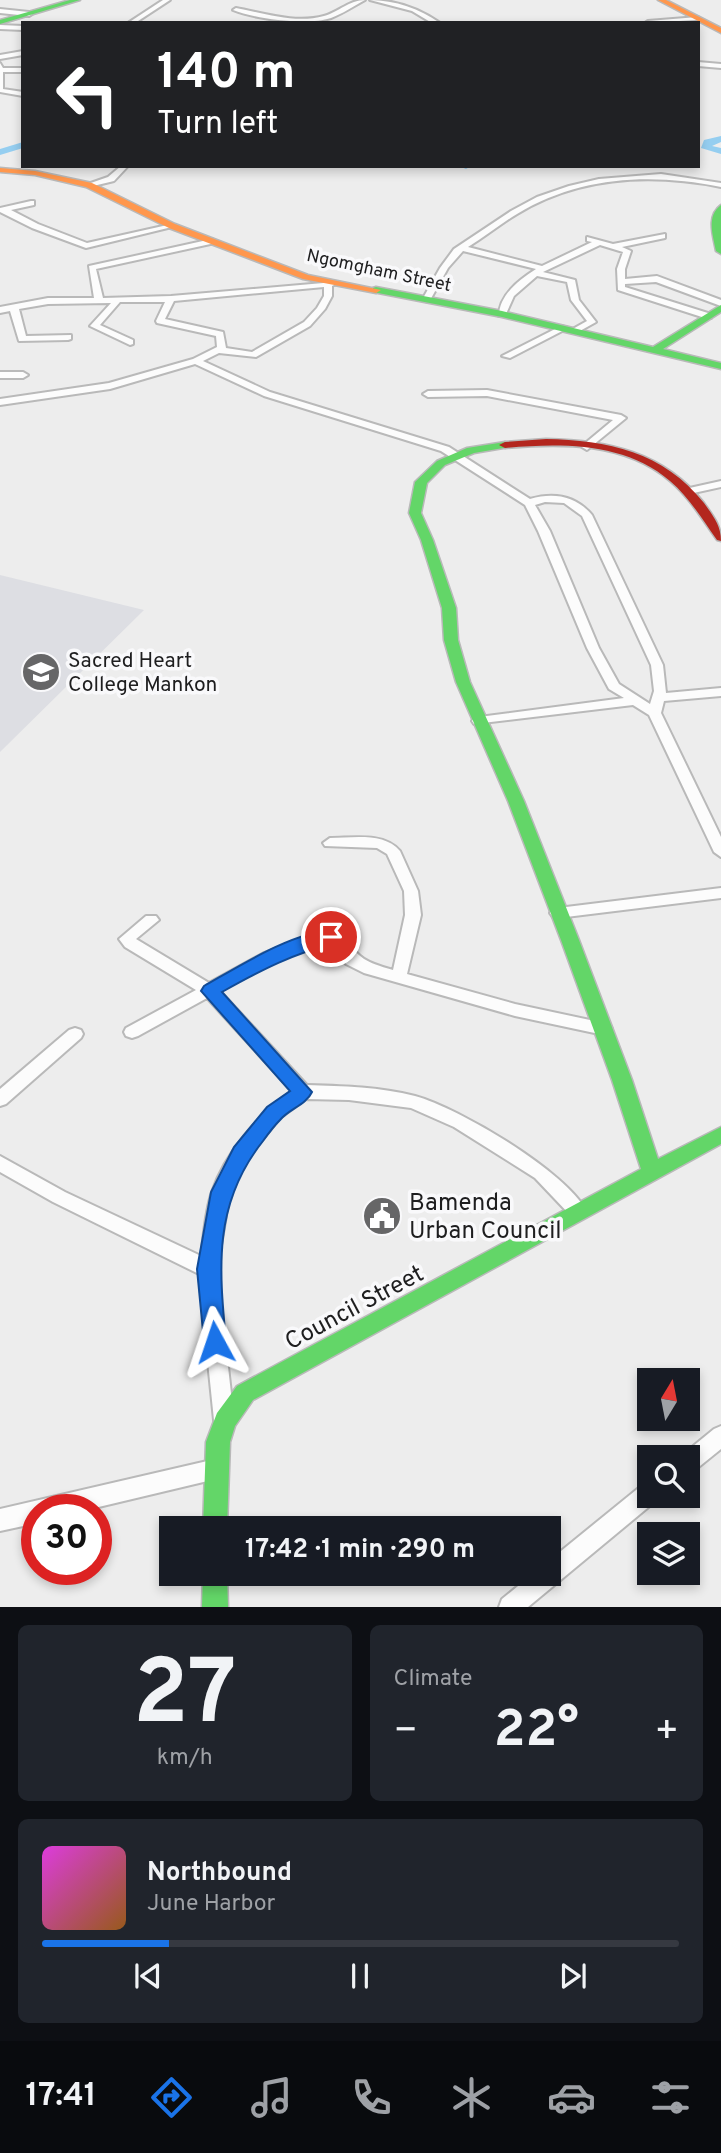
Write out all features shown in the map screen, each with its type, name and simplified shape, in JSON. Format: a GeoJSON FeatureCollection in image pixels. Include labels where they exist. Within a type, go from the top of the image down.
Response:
{"type":"FeatureCollection","features":[{"type":"Feature","properties":{"kind":"main road"},"geometry":{"type":"LineString","coordinates":[[26,21],[77,0]]}},
{"type":"Feature","properties":{"kind":"main road"},"geometry":{"type":"LineString","coordinates":[[661,0],[720,30]]}},
{"type":"Feature","properties":{"kind":"main road"},"geometry":{"type":"LineString","coordinates":[[0,25],[21,22]]}},
{"type":"Feature","properties":{"kind":"main road","name":"Ngomgham Street"},"geometry":{"type":"LineString","coordinates":[[0,170],[34,173],[89,185],[172,226],[330,284],[502,314],[721,366]]}},
{"type":"Feature","properties":{"kind":"main road"},"geometry":{"type":"LineString","coordinates":[[719,212],[715,228],[720,245]]}},
{"type":"Feature","properties":{"kind":"main road"},"geometry":{"type":"LineString","coordinates":[[656,349],[717,309]]}},
{"type":"Feature","properties":{"kind":"main road"},"geometry":{"type":"LineString","coordinates":[[653,1174],[577,953],[558,913],[512,792],[468,697],[451,642],[450,612],[426,537],[415,512],[418,491],[428,474],[474,449],[495,444],[523,443],[587,447],[642,459],[667,471],[689,491],[721,537]]}},
{"type":"Feature","properties":{"kind":"main road","name":"Council Street"},"geometry":{"type":"LineString","coordinates":[[215,1516],[218,1442],[225,1421],[245,1393],[721,1135]]}},
{"type":"Feature","properties":{"kind":"main road"},"geometry":{"type":"LineString","coordinates":[[215,1586],[215,1607]]}},
{"type":"Feature","properties":{"kind":"street"},"geometry":{"type":"LineString","coordinates":[[134,21],[167,0]]}},
{"type":"Feature","properties":{"kind":"street"},"geometry":{"type":"LineString","coordinates":[[242,5],[234,9],[284,19],[309,20],[335,14],[362,0]]}},
{"type":"Feature","properties":{"kind":"street"},"geometry":{"type":"LineString","coordinates":[[373,0],[414,10],[433,21]]}},
{"type":"Feature","properties":{"kind":"street"},"geometry":{"type":"LineString","coordinates":[[0,11],[26,21]]}},
{"type":"Feature","properties":{"kind":"street"},"geometry":{"type":"LineString","coordinates":[[667,21],[696,18]]}},
{"type":"Feature","properties":{"kind":"street"},"geometry":{"type":"LineString","coordinates":[[0,57],[21,53]]}},
{"type":"Feature","properties":{"kind":"street"},"geometry":{"type":"LineString","coordinates":[[700,64],[721,65]]}},
{"type":"Feature","properties":{"kind":"street"},"geometry":{"type":"LineString","coordinates":[[21,70],[1,67],[0,90],[21,94]]}},
{"type":"Feature","properties":{"kind":"street"},"geometry":{"type":"LineString","coordinates":[[89,185],[111,179],[123,168]]}},
{"type":"Feature","properties":{"kind":"street"},"geometry":{"type":"LineString","coordinates":[[426,300],[453,256],[462,248],[489,230],[505,215],[556,191],[623,178],[650,177],[721,185]]}},
{"type":"Feature","properties":{"kind":"street"},"geometry":{"type":"LineString","coordinates":[[2,210],[31,203]]}},
{"type":"Feature","properties":{"kind":"street"},"geometry":{"type":"LineString","coordinates":[[2,210],[86,246],[172,226]]}},
{"type":"Feature","properties":{"kind":"street"},"geometry":{"type":"LineString","coordinates":[[614,247],[662,236]]}},
{"type":"Feature","properties":{"kind":"street"},"geometry":{"type":"LineString","coordinates":[[99,301],[92,268],[212,241]]}},
{"type":"Feature","properties":{"kind":"street"},"geometry":{"type":"LineString","coordinates":[[502,314],[511,293],[541,271],[595,241],[628,253],[620,282],[621,288],[717,309]]}},
{"type":"Feature","properties":{"kind":"street"},"geometry":{"type":"LineString","coordinates":[[462,248],[571,280],[575,300],[592,322],[507,356]]}},
{"type":"Feature","properties":{"kind":"street"},"geometry":{"type":"LineString","coordinates":[[620,282],[663,280],[717,309]]}},
{"type":"Feature","properties":{"kind":"street"},"geometry":{"type":"LineString","coordinates":[[0,310],[48,300],[171,299],[330,284],[328,296],[321,309],[291,335],[253,355],[222,349],[195,361],[110,386],[0,402]]}},
{"type":"Feature","properties":{"kind":"street"},"geometry":{"type":"LineString","coordinates":[[171,299],[160,321],[220,334],[222,349]]}},
{"type":"Feature","properties":{"kind":"street"},"geometry":{"type":"LineString","coordinates":[[117,301],[94,326],[131,342]]}},
{"type":"Feature","properties":{"kind":"street"},"geometry":{"type":"LineString","coordinates":[[14,308],[22,339],[68,337]]}},
{"type":"Feature","properties":{"kind":"street"},"geometry":{"type":"LineString","coordinates":[[195,361],[267,394],[445,449],[529,503],[593,648],[614,686],[654,713],[721,852]]}},
{"type":"Feature","properties":{"kind":"street"},"geometry":{"type":"LineString","coordinates":[[0,375],[23,374]]}},
{"type":"Feature","properties":{"kind":"street"},"geometry":{"type":"LineString","coordinates":[[428,394],[487,393],[621,418],[587,447]]}},
{"type":"Feature","properties":{"kind":"street"},"geometry":{"type":"LineString","coordinates":[[689,491],[721,484]]}},
{"type":"Feature","properties":{"kind":"street"},"geometry":{"type":"LineString","coordinates":[[529,503],[559,498],[573,503],[587,515],[657,665],[658,698],[654,713]]}},
{"type":"Feature","properties":{"kind":"street"},"geometry":{"type":"LineString","coordinates":[[658,698],[721,692]]}},
{"type":"Feature","properties":{"kind":"street"},"geometry":{"type":"LineString","coordinates":[[479,721],[634,701]]}},
{"type":"Feature","properties":{"kind":"street"},"geometry":{"type":"LineString","coordinates":[[330,843],[380,843],[393,851],[411,891],[413,915],[399,976]]}},
{"type":"Feature","properties":{"kind":"street"},"geometry":{"type":"LineString","coordinates":[[558,913],[721,893]]}},
{"type":"Feature","properties":{"kind":"street"},"geometry":{"type":"LineString","coordinates":[[151,920],[127,939],[130,943],[210,991],[303,1092]]}},
{"type":"Feature","properties":{"kind":"street"},"geometry":{"type":"LineString","coordinates":[[132,1032],[270,957],[322,937],[337,940],[359,966],[516,1010],[604,1029]]}},
{"type":"Feature","properties":{"kind":"street"},"geometry":{"type":"LineString","coordinates":[[0,1098],[75,1034]]}},
{"type":"Feature","properties":{"kind":"street"},"geometry":{"type":"LineString","coordinates":[[225,1421],[208,1269],[221,1192],[236,1163],[274,1113],[303,1092],[349,1093],[413,1102],[460,1122],[541,1173],[578,1213]]}},
{"type":"Feature","properties":{"kind":"street"},"geometry":{"type":"LineString","coordinates":[[0,1163],[59,1197],[208,1269]]}},
{"type":"Feature","properties":{"kind":"street"},"geometry":{"type":"LineString","coordinates":[[700,1453],[721,1436]]}},
{"type":"Feature","properties":{"kind":"street"},"geometry":{"type":"LineString","coordinates":[[110,1494],[216,1469]]}},
{"type":"Feature","properties":{"kind":"street"},"geometry":{"type":"LineString","coordinates":[[510,1607],[637,1503]]}},
{"type":"Feature","properties":{"kind":"street"},"geometry":{"type":"LineString","coordinates":[[0,1520],[21,1515]]}},
{"type":"Feature","properties":{"kind":"shaded area","name":"Sacred Heart College Mankon"},"geometry":{"type":"Polygon","coordinates":[[[0,575],[144,610],[0,752],[0,575]]]}},
{"type":"Feature","properties":{"kind":"waterway"},"geometry":{"type":"LineString","coordinates":[[721,139],[708,142],[706,148],[721,151]]}},
{"type":"Feature","properties":{"kind":"waterway"},"geometry":{"type":"LineString","coordinates":[[0,152],[21,146]]}},
{"type":"Feature","properties":{"kind":"traffic: fast"},"geometry":{"type":"LineString","coordinates":[[0,22],[77,0]]}},
{"type":"Feature","properties":{"kind":"traffic: fast"},"geometry":{"type":"LineString","coordinates":[[721,208],[715,223],[721,251]]}},
{"type":"Feature","properties":{"kind":"traffic: fast"},"geometry":{"type":"LineString","coordinates":[[376,290],[502,314],[721,366]]}},
{"type":"Feature","properties":{"kind":"traffic: fast"},"geometry":{"type":"LineString","coordinates":[[656,349],[721,308]]}},
{"type":"Feature","properties":{"kind":"traffic: fast"},"geometry":{"type":"LineString","coordinates":[[505,445],[471,450],[441,463],[421,482],[415,513],[427,540],[449,608],[451,640],[463,682],[516,801],[570,940],[622,1080],[653,1174]]}},
{"type":"Feature","properties":{"kind":"traffic: fast"},"geometry":{"type":"LineString","coordinates":[[215,1516],[218,1442],[225,1421],[245,1393],[721,1135]]}},
{"type":"Feature","properties":{"kind":"traffic: fast"},"geometry":{"type":"LineString","coordinates":[[215,1586],[215,1607]]}},
{"type":"Feature","properties":{"kind":"traffic: slow"},"geometry":{"type":"LineString","coordinates":[[661,0],[721,31]]}},
{"type":"Feature","properties":{"kind":"traffic: slow"},"geometry":{"type":"LineString","coordinates":[[0,170],[35,173],[89,185],[172,226],[306,277],[376,290]]}},
{"type":"Feature","properties":{"kind":"traffic: jam"},"geometry":{"type":"LineString","coordinates":[[505,445],[546,442],[588,445],[610,448],[649,462],[682,486],[703,510],[721,537]]}},
{"type":"Feature","properties":{"kind":"place","name":"Sacred Heart College Mankon"},"geometry":{"type":"Point","coordinates":[41,672]}},
{"type":"Feature","properties":{"kind":"place","name":"Bamenda Urban Council"},"geometry":{"type":"Point","coordinates":[382,1216]}},
{"type":"Feature","properties":{"kind":"route"},"geometry":{"type":"LineString","coordinates":[[215,1342],[208,1269],[221,1192],[241,1153],[274,1113],[303,1092],[210,991],[270,957],[322,937],[331,937]]}}]}
